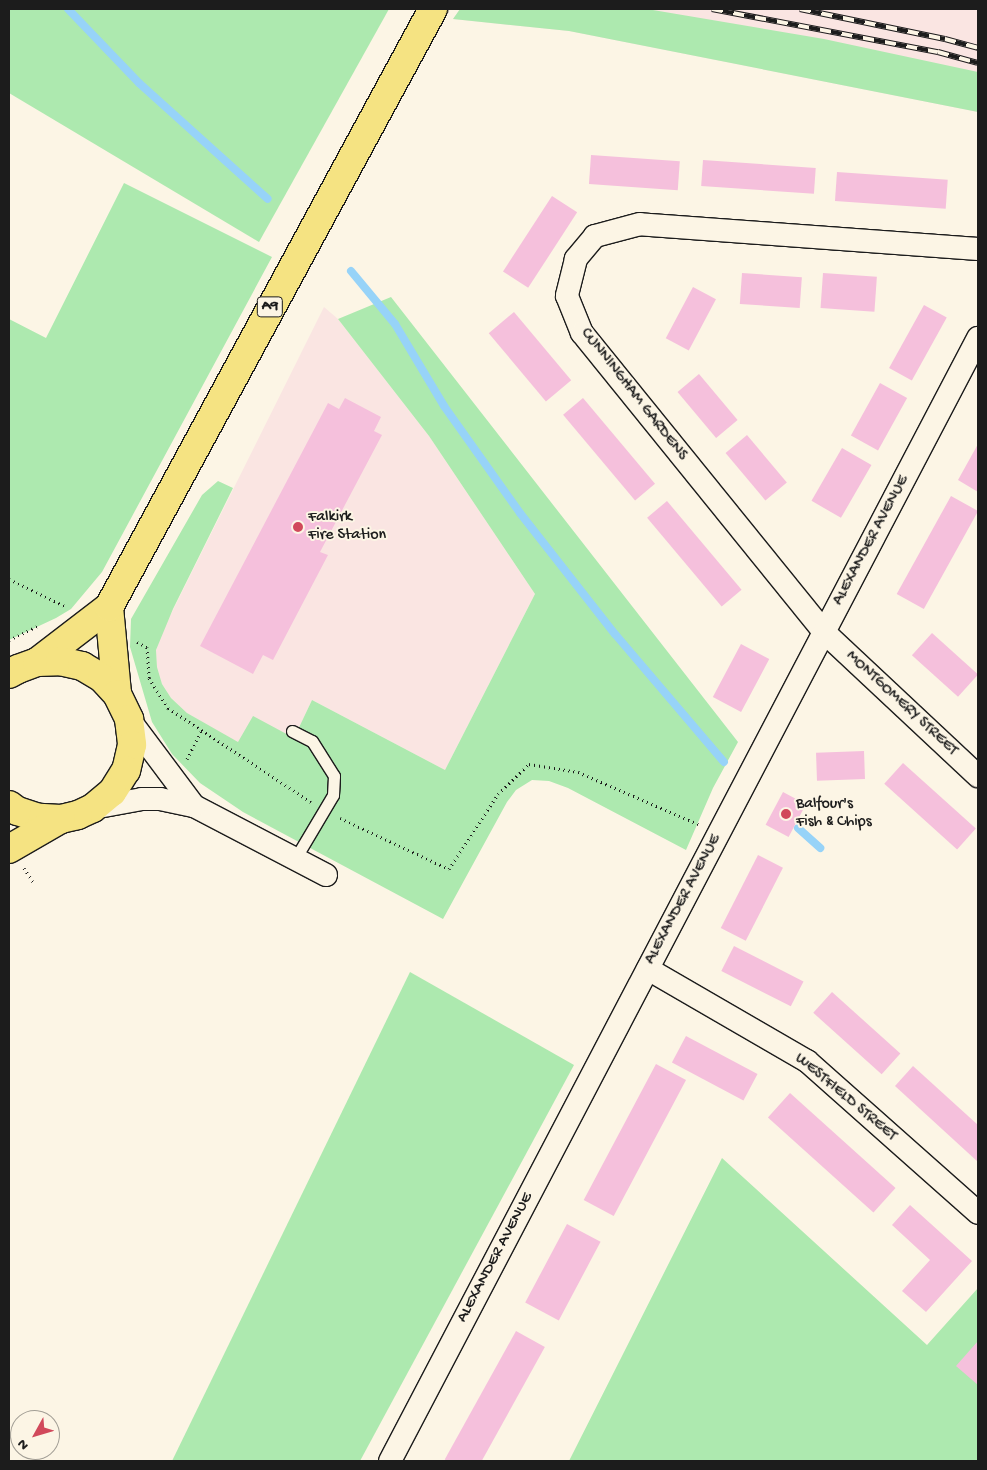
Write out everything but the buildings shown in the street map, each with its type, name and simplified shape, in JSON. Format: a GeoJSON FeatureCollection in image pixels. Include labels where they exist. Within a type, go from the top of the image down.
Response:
{"type":"FeatureCollection","features":[{"type":"Feature","properties":{"kind":"main road","name":"A9"},"geometry":{"type":"LineString","coordinates":[[37,662],[108,607],[433,9]]}},
{"type":"Feature","properties":{"kind":"main road"},"geometry":{"type":"LineString","coordinates":[[108,607],[117,694]]}},
{"type":"Feature","properties":{"kind":"main road"},"geometry":{"type":"LineString","coordinates":[[9,674],[37,662],[60,661],[82,666],[102,678],[117,694],[129,719],[132,745],[126,770],[112,792],[93,808],[78,815],[61,819],[39,818],[18,811],[9,805]]}},
{"type":"Feature","properties":{"kind":"main road"},"geometry":{"type":"LineString","coordinates":[[9,849],[61,819]]}},
{"type":"Feature","properties":{"kind":"street","name":"CUNNINGHAM GARDENS"},"geometry":{"type":"LineString","coordinates":[[824,632],[582,333],[567,296],[576,258],[595,236],[640,224],[978,249]]}},
{"type":"Feature","properties":{"kind":"street","name":"ALEXANDER AVENUE"},"geometry":{"type":"LineString","coordinates":[[390,1461],[978,338]]}},
{"type":"Feature","properties":{"kind":"street","name":"MONTGOMERY STREET"},"geometry":{"type":"LineString","coordinates":[[824,632],[978,776]]}},
{"type":"Feature","properties":{"kind":"street"},"geometry":{"type":"LineString","coordinates":[[129,719],[194,806]]}},
{"type":"Feature","properties":{"kind":"street"},"geometry":{"type":"LineString","coordinates":[[93,808],[142,798],[160,799],[194,806],[326,875]]}},
{"type":"Feature","properties":{"kind":"street","name":"WESTFIELD STREET"},"geometry":{"type":"LineString","coordinates":[[648,969],[807,1061],[978,1213]]}},
{"type":"Feature","properties":{"kind":"lane"},"geometry":{"type":"LineString","coordinates":[[292,731],[312,741],[334,776],[333,795],[295,859]]}},
{"type":"Feature","properties":{"kind":"path"},"geometry":{"type":"LineString","coordinates":[[9,578],[71,609]]}},
{"type":"Feature","properties":{"kind":"path"},"geometry":{"type":"LineString","coordinates":[[201,731],[324,810],[449,870],[498,794],[529,764],[578,772],[719,833]]}},
{"type":"Feature","properties":{"kind":"shaded area"},"geometry":{"type":"Polygon","coordinates":[[[460,9],[978,9],[978,112],[569,31],[453,19],[460,9]]]}},
{"type":"Feature","properties":{"kind":"shaded area"},"geometry":{"type":"Polygon","coordinates":[[[324,307],[338,319],[429,436],[535,594],[445,770],[312,700],[294,738],[238,743],[187,713],[171,698],[162,684],[157,667],[156,650],[160,636],[324,307]]]}},
{"type":"Feature","properties":{"kind":"green space"},"geometry":{"type":"Polygon","coordinates":[[[9,9],[389,9],[259,242],[9,93],[9,9]]]}},
{"type":"Feature","properties":{"kind":"green space"},"geometry":{"type":"Polygon","coordinates":[[[460,9],[647,9],[824,39],[978,72],[978,112],[569,31],[453,19],[460,9]]]}},
{"type":"Feature","properties":{"kind":"green space"},"geometry":{"type":"Polygon","coordinates":[[[124,183],[272,257],[102,572],[71,609],[9,640],[9,319],[46,338],[124,183]]]}},
{"type":"Feature","properties":{"kind":"green space"},"geometry":{"type":"Polygon","coordinates":[[[391,297],[738,742],[713,788],[686,850],[568,788],[549,781],[532,780],[516,790],[507,802],[443,919],[243,812],[200,783],[172,754],[152,722],[130,647],[131,619],[202,495],[218,481],[233,488],[173,609],[156,650],[157,667],[162,684],[171,698],[187,713],[238,742],[253,716],[294,738],[312,700],[445,770],[535,594],[429,436],[338,319],[391,297]]]}},
{"type":"Feature","properties":{"kind":"green space"},"geometry":{"type":"Polygon","coordinates":[[[410,972],[574,1065],[360,1461],[172,1461],[410,972]]]}},
{"type":"Feature","properties":{"kind":"green space"},"geometry":{"type":"Polygon","coordinates":[[[722,1158],[927,1345],[978,1288],[978,1461],[569,1461],[722,1158]]]}},
{"type":"Feature","properties":{"kind":"waterway"},"geometry":{"type":"LineString","coordinates":[[68,9],[139,83],[268,199]]}},
{"type":"Feature","properties":{"kind":"waterway"},"geometry":{"type":"LineString","coordinates":[[351,271],[395,324],[444,406],[520,513],[615,634],[724,762]]}},
{"type":"Feature","properties":{"kind":"waterway"},"geometry":{"type":"LineString","coordinates":[[798,828],[820,848]]}},
{"type":"Feature","properties":{"kind":"railway"},"geometry":{"type":"LineString","coordinates":[[712,9],[938,52],[978,63]]}},
{"type":"Feature","properties":{"kind":"railway"},"geometry":{"type":"LineString","coordinates":[[800,9],[945,39],[978,48]]}},
{"type":"Feature","properties":{"kind":"place","name":"Falkirk Fire Station"},"geometry":{"type":"Point","coordinates":[298,527]}},
{"type":"Feature","properties":{"kind":"place","name":"Balfour's Fish & Chips"},"geometry":{"type":"Point","coordinates":[786,814]}}]}
